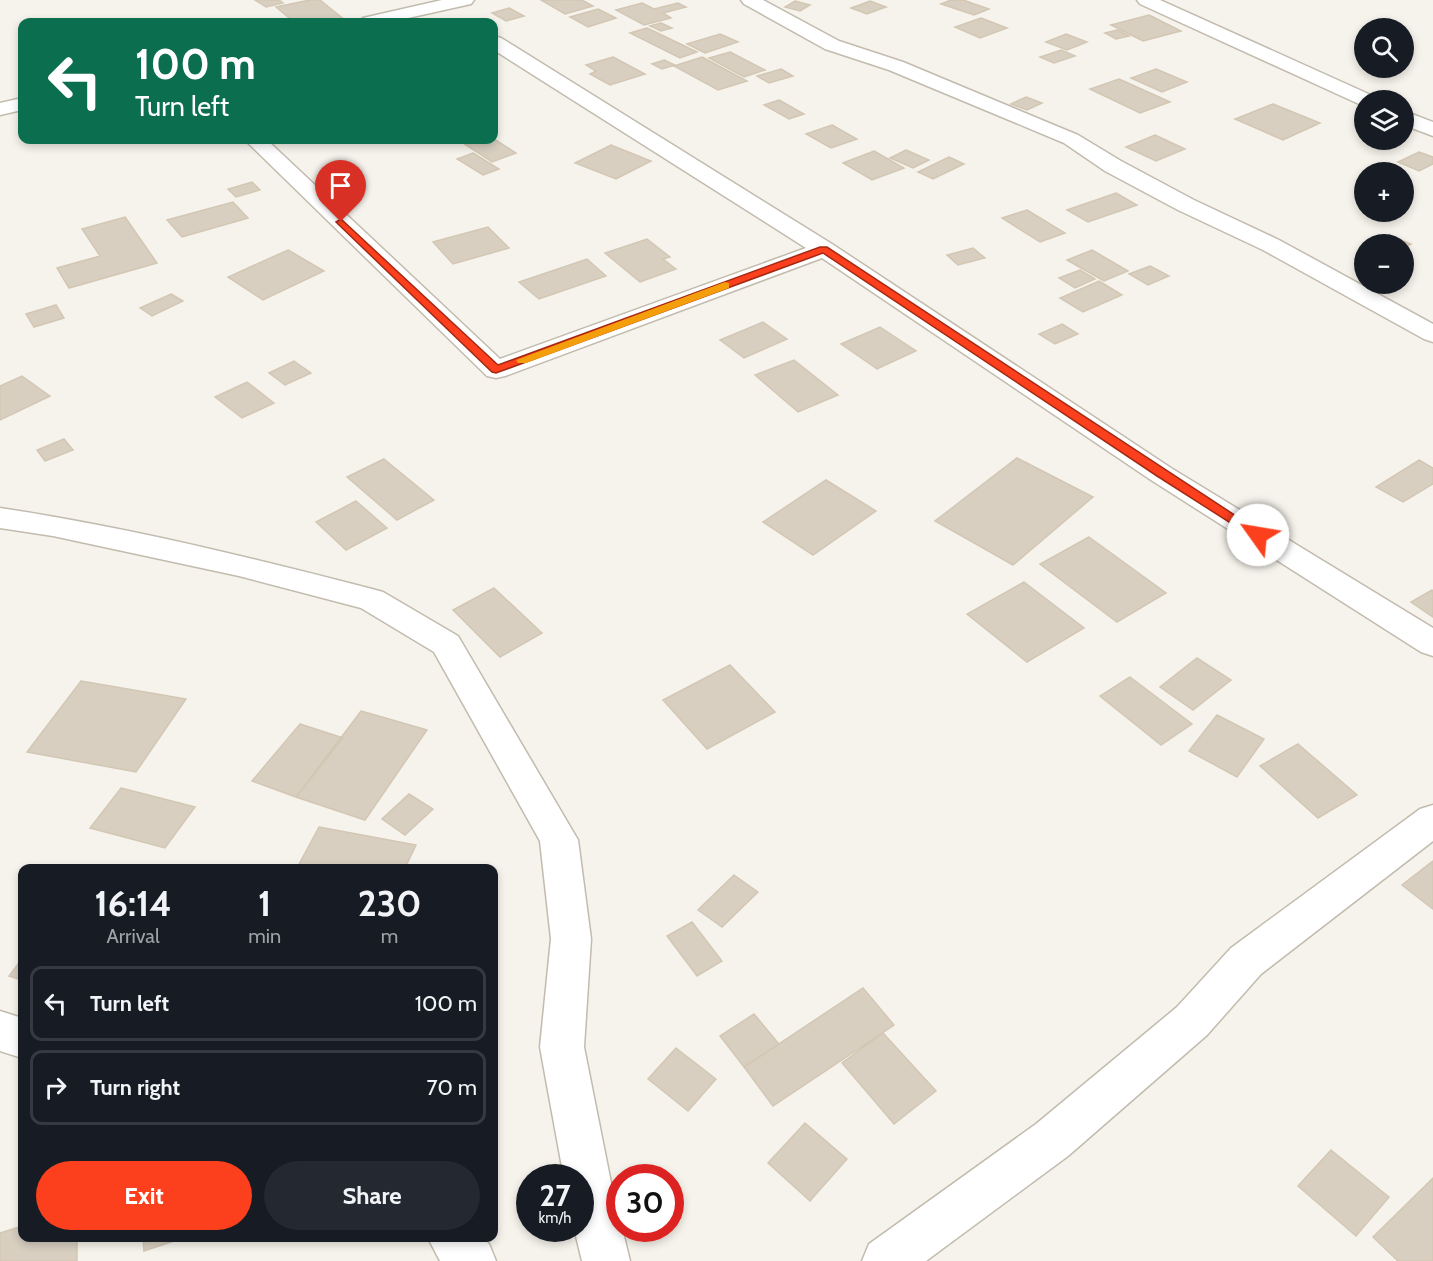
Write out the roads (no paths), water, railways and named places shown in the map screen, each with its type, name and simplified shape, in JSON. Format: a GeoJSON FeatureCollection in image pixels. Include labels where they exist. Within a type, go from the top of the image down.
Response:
{"type":"FeatureCollection","features":[{"type":"Feature","properties":{"kind":"street"},"geometry":{"type":"LineString","coordinates":[[382,18],[432,3],[465,0]]}},
{"type":"Feature","properties":{"kind":"street"},"geometry":{"type":"LineString","coordinates":[[750,0],[832,45],[896,66],[1071,139],[1113,166],[1186,205],[1271,244],[1433,334]]}},
{"type":"Feature","properties":{"kind":"street"},"geometry":{"type":"LineString","coordinates":[[1146,0],[1354,95]]}},
{"type":"Feature","properties":{"kind":"street"},"geometry":{"type":"LineString","coordinates":[[432,3],[454,17]]}},
{"type":"Feature","properties":{"kind":"street"},"geometry":{"type":"LineString","coordinates":[[498,45],[824,249],[1161,474],[1433,644]]}},
{"type":"Feature","properties":{"kind":"street"},"geometry":{"type":"LineString","coordinates":[[0,110],[18,105]]}},
{"type":"Feature","properties":{"kind":"street"},"geometry":{"type":"LineString","coordinates":[[1414,121],[1433,130]]}},
{"type":"Feature","properties":{"kind":"street"},"geometry":{"type":"LineString","coordinates":[[259,144],[496,370],[824,249]]}},
{"type":"Feature","properties":{"kind":"street"},"geometry":{"type":"LineString","coordinates":[[0,518],[53,526],[239,565],[372,600],[446,644],[559,840],[571,939],[562,1047],[592,1205],[606,1261]]}},
{"type":"Feature","properties":{"kind":"street"},"geometry":{"type":"LineString","coordinates":[[886,1261],[1052,1140],[1192,1021],[1246,961],[1433,820]]}},
{"type":"Feature","properties":{"kind":"street"},"geometry":{"type":"LineString","coordinates":[[0,1031],[18,1037]]}},
{"type":"Feature","properties":{"kind":"street"},"geometry":{"type":"LineString","coordinates":[[455,1242],[472,1261]]}}]}
